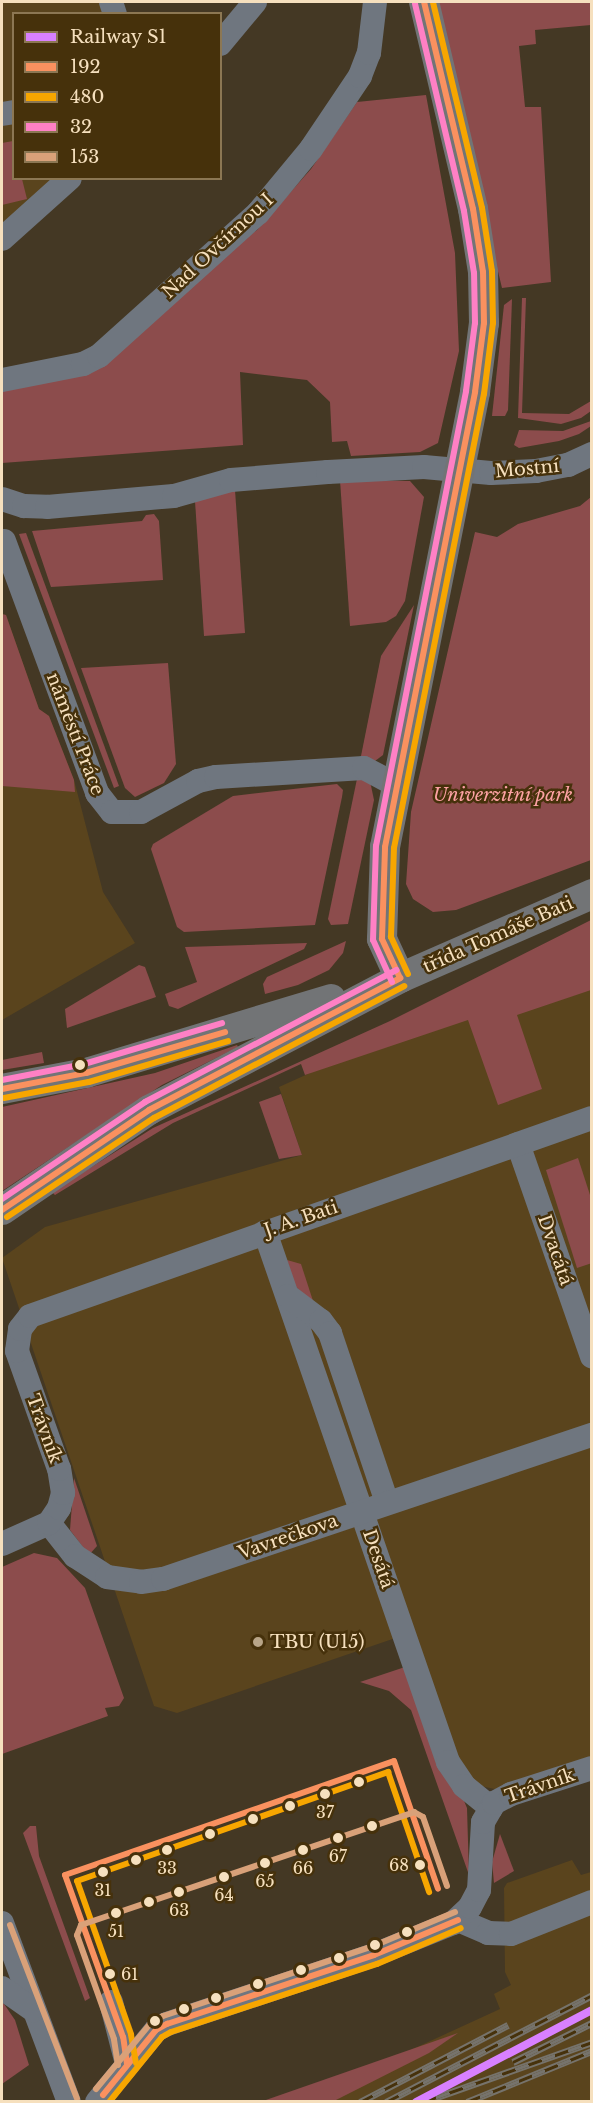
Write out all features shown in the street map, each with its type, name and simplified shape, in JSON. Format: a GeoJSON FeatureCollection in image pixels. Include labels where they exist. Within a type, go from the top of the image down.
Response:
{"type":"FeatureCollection","features":[{"type":"Feature","properties":{"kind":"main road"},"geometry":{"type":"LineString","coordinates":[[2,1089],[114,1065],[400,978],[387,954],[381,923],[385,847],[460,471],[482,346],[483,272],[470,194],[424,2]]}},
{"type":"Feature","properties":{"kind":"main road","name":"třída Tomáše Bati"},"geometry":{"type":"LineString","coordinates":[[2,1210],[149,1110],[400,978],[591,894]]}},
{"type":"Feature","properties":{"kind":"street"},"geometry":{"type":"LineString","coordinates":[[222,42],[255,2]]}},
{"type":"Feature","properties":{"kind":"street","name":"Nad Ovčírnou I"},"geometry":{"type":"LineString","coordinates":[[2,380],[83,364],[99,356],[258,213],[311,149],[360,76],[369,53],[375,2]]}},
{"type":"Feature","properties":{"kind":"street"},"geometry":{"type":"LineString","coordinates":[[2,239],[68,180]]}},
{"type":"Feature","properties":{"kind":"street","name":"Mostní"},"geometry":{"type":"LineString","coordinates":[[460,471],[536,471],[568,465],[591,454]]}},
{"type":"Feature","properties":{"kind":"street"},"geometry":{"type":"LineString","coordinates":[[2,499],[15,505],[47,507],[174,496],[247,478],[406,467],[460,471]]}},
{"type":"Feature","properties":{"kind":"street","name":"náměstí Práce"},"geometry":{"type":"LineString","coordinates":[[4,541],[97,793],[112,812],[141,812],[198,781],[216,777],[364,768],[396,785]]}},
{"type":"Feature","properties":{"kind":"street","name":"J. A. Bati"},"geometry":{"type":"LineString","coordinates":[[19,1332],[30,1316],[591,1118]]}},
{"type":"Feature","properties":{"kind":"street","name":"Dvacátá"},"geometry":{"type":"LineString","coordinates":[[518,1144],[591,1356]]}},
{"type":"Feature","properties":{"kind":"street","name":"Desátá"},"geometry":{"type":"LineString","coordinates":[[265,1232],[448,1762],[464,1786],[490,1808]]}},
{"type":"Feature","properties":{"kind":"street","name":"Desátá"},"geometry":{"type":"LineString","coordinates":[[288,1296],[321,1321],[330,1334],[387,1502]]}},
{"type":"Feature","properties":{"kind":"street","name":"Trávník"},"geometry":{"type":"LineString","coordinates":[[19,1332],[19,1358],[62,1485],[59,1508],[49,1523]]}},
{"type":"Feature","properties":{"kind":"street","name":"Vavrečkova"},"geometry":{"type":"LineString","coordinates":[[49,1523],[75,1556],[90,1568],[121,1581],[141,1582],[189,1571],[387,1502],[591,1436]]}},
{"type":"Feature","properties":{"kind":"street"},"geometry":{"type":"LineString","coordinates":[[2,1544],[49,1523]]}},
{"type":"Feature","properties":{"kind":"street","name":"Trávník"},"geometry":{"type":"LineString","coordinates":[[490,1808],[511,1794],[591,1768]]}},
{"type":"Feature","properties":{"kind":"street"},"geometry":{"type":"LineString","coordinates":[[97,2102],[156,2030],[167,2024],[375,1955],[458,1920],[479,1890],[482,1830],[490,1808]]}},
{"type":"Feature","properties":{"kind":"street"},"geometry":{"type":"LineString","coordinates":[[458,1920],[488,1933],[511,1934],[591,1902]]}},
{"type":"Feature","properties":{"kind":"street"},"geometry":{"type":"LineString","coordinates":[[2,1926],[69,2102]]}},
{"type":"Feature","properties":{"kind":"street"},"geometry":{"type":"LineString","coordinates":[[2,1988],[39,2021]]}},
{"type":"Feature","properties":{"kind":"street"},"geometry":{"type":"LineString","coordinates":[[111,2002],[122,2071]]}},
{"type":"Feature","properties":{"kind":"shaded area"},"geometry":{"type":"Polygon","coordinates":[[[2,2],[103,2],[108,12],[12,12],[12,180],[61,180],[2,231],[2,2]]]}},
{"type":"Feature","properties":{"kind":"shaded area"},"geometry":{"type":"Polygon","coordinates":[[[2,614],[6,615],[39,709],[49,716],[74,780],[103,892],[135,943],[2,1020],[2,614]]]}},
{"type":"Feature","properties":{"kind":"shaded area"},"geometry":{"type":"Polygon","coordinates":[[[591,983],[591,1762],[504,1791],[471,1784],[454,1763],[410,1633],[177,1713],[154,1706],[2,1258],[45,1227],[302,1155],[279,1087],[481,996],[591,983]]]}},
{"type":"Feature","properties":{"kind":"shaded area"},"geometry":{"type":"Polygon","coordinates":[[[572,1860],[581,1875],[591,1872],[591,2101],[263,2102],[402,2054],[500,2009],[494,1994],[511,1985],[505,1972],[504,1888],[507,1883],[572,1860]]]}},
{"type":"Feature","properties":{"kind":"green space"},"geometry":{"type":"Polygon","coordinates":[[[433,2],[591,2],[591,25],[535,30],[536,44],[519,46],[525,107],[541,107],[551,282],[502,288],[433,2]]]}},
{"type":"Feature","properties":{"kind":"green space"},"geometry":{"type":"Polygon","coordinates":[[[426,95],[455,253],[459,351],[438,443],[420,452],[351,456],[347,441],[332,442],[330,402],[307,380],[240,372],[243,445],[2,463],[2,374],[78,361],[257,230],[311,169],[357,102],[426,95]]]}},
{"type":"Feature","properties":{"kind":"green space"},"geometry":{"type":"Polygon","coordinates":[[[12,141],[12,180],[22,180],[27,199],[2,205],[2,143],[12,141]]]}},
{"type":"Feature","properties":{"kind":"green space"},"geometry":{"type":"Polygon","coordinates":[[[522,298],[526,298],[522,413],[569,414],[591,401],[591,411],[581,418],[561,424],[518,418],[522,298]]]}},
{"type":"Feature","properties":{"kind":"green space"},"geometry":{"type":"Polygon","coordinates":[[[512,299],[508,410],[505,416],[492,416],[504,305],[512,299]]]}},
{"type":"Feature","properties":{"kind":"green space"},"geometry":{"type":"Polygon","coordinates":[[[591,421],[591,426],[579,434],[559,441],[519,448],[514,445],[519,430],[563,431],[591,421]]]}},
{"type":"Feature","properties":{"kind":"green space"},"geometry":{"type":"Polygon","coordinates":[[[340,480],[410,481],[424,497],[405,601],[396,616],[386,622],[350,626],[340,480]]]}},
{"type":"Feature","properties":{"kind":"green space"},"geometry":{"type":"Polygon","coordinates":[[[235,490],[245,633],[204,636],[195,501],[235,490]]]}},
{"type":"Feature","properties":{"kind":"green space","name":"Univerzitní park"},"geometry":{"type":"Polygon","coordinates":[[[591,497],[591,860],[456,910],[433,912],[413,899],[406,884],[411,812],[475,532],[497,537],[518,524],[580,506],[591,497]]]}},
{"type":"Feature","properties":{"kind":"green space"},"geometry":{"type":"Polygon","coordinates":[[[154,514],[159,521],[163,580],[51,587],[32,531],[142,521],[146,515],[154,514]]]}},
{"type":"Feature","properties":{"kind":"green space"},"geometry":{"type":"Polygon","coordinates":[[[26,533],[119,786],[114,788],[19,534],[26,533]]]}},
{"type":"Feature","properties":{"kind":"green space"},"geometry":{"type":"Polygon","coordinates":[[[414,605],[383,755],[375,761],[360,761],[381,656],[414,605]]]}},
{"type":"Feature","properties":{"kind":"green space"},"geometry":{"type":"Polygon","coordinates":[[[2,614],[6,615],[39,709],[49,716],[74,780],[75,792],[2,786],[2,614]]]}},
{"type":"Feature","properties":{"kind":"green space"},"geometry":{"type":"Polygon","coordinates":[[[168,663],[176,764],[164,783],[135,797],[125,788],[81,668],[168,663]]]}},
{"type":"Feature","properties":{"kind":"green space"},"geometry":{"type":"Polygon","coordinates":[[[358,774],[370,781],[374,800],[348,924],[331,925],[328,919],[358,774]]]}},
{"type":"Feature","properties":{"kind":"green space"},"geometry":{"type":"Polygon","coordinates":[[[337,784],[343,790],[342,797],[315,925],[184,932],[177,927],[151,849],[153,844],[233,796],[337,784]]]}},
{"type":"Feature","properties":{"kind":"green space"},"geometry":{"type":"Polygon","coordinates":[[[591,920],[591,990],[517,1015],[542,1089],[498,1105],[468,1020],[305,1075],[301,1064],[173,1123],[55,1195],[52,1192],[153,1128],[390,1021],[591,920]]]}},
{"type":"Feature","properties":{"kind":"green space"},"geometry":{"type":"Polygon","coordinates":[[[346,941],[343,953],[329,970],[298,985],[265,994],[263,984],[267,977],[346,941]]]}},
{"type":"Feature","properties":{"kind":"green space"},"geometry":{"type":"Polygon","coordinates":[[[307,943],[304,949],[178,1009],[169,1006],[165,994],[197,982],[185,947],[307,943]]]}},
{"type":"Feature","properties":{"kind":"green space"},"geometry":{"type":"Polygon","coordinates":[[[139,965],[145,967],[156,997],[67,1028],[65,1009],[139,965]]]}},
{"type":"Feature","properties":{"kind":"green space"},"geometry":{"type":"Polygon","coordinates":[[[237,1045],[238,1047],[162,1085],[2,1191],[2,1107],[155,1073],[237,1045]]]}},
{"type":"Feature","properties":{"kind":"green space"},"geometry":{"type":"Polygon","coordinates":[[[42,1052],[44,1063],[2,1070],[2,1060],[42,1052]]]}},
{"type":"Feature","properties":{"kind":"green space"},"geometry":{"type":"Polygon","coordinates":[[[281,1094],[302,1155],[279,1159],[259,1102],[281,1094]]]}},
{"type":"Feature","properties":{"kind":"green space"},"geometry":{"type":"Polygon","coordinates":[[[578,1158],[591,1198],[592,1263],[577,1268],[546,1170],[578,1158]]]}},
{"type":"Feature","properties":{"kind":"green space"},"geometry":{"type":"Polygon","coordinates":[[[287,1260],[301,1264],[314,1304],[295,1286],[287,1260]]]}},
{"type":"Feature","properties":{"kind":"green space"},"geometry":{"type":"Polygon","coordinates":[[[74,1478],[97,1546],[89,1555],[70,1530],[74,1478]]]}},
{"type":"Feature","properties":{"kind":"green space"},"geometry":{"type":"Polygon","coordinates":[[[34,1553],[57,1558],[85,1588],[124,1698],[119,1706],[105,1708],[108,1716],[2,1754],[2,1567],[34,1553]]]}},
{"type":"Feature","properties":{"kind":"green space"},"geometry":{"type":"Polygon","coordinates":[[[408,1666],[467,1808],[469,1875],[411,1710],[389,1691],[360,1682],[408,1666]]]}},
{"type":"Feature","properties":{"kind":"green space"},"geometry":{"type":"Polygon","coordinates":[[[30,1826],[36,1826],[39,1856],[90,1998],[85,2001],[23,1833],[30,1826]]]}},
{"type":"Feature","properties":{"kind":"green space"},"geometry":{"type":"Polygon","coordinates":[[[500,1834],[514,1871],[494,1883],[492,1862],[500,1834]]]}},
{"type":"Feature","properties":{"kind":"green space"},"geometry":{"type":"Polygon","coordinates":[[[2,2001],[15,2020],[29,2065],[2,2084],[2,2001]]]}},
{"type":"Feature","properties":{"kind":"green space"},"geometry":{"type":"Polygon","coordinates":[[[458,2033],[429,2053],[334,2101],[263,2101],[458,2033]]]}},
{"type":"Feature","properties":{"kind":"railway"},"geometry":{"type":"LineString","coordinates":[[386,2102],[592,1995]]}},
{"type":"Feature","properties":{"kind":"railway"},"geometry":{"type":"LineString","coordinates":[[513,2062],[592,2023]]}},
{"type":"Feature","properties":{"kind":"railway"},"geometry":{"type":"LineString","coordinates":[[360,2102],[508,2025]]}},
{"type":"Feature","properties":{"kind":"railway"},"geometry":{"type":"LineString","coordinates":[[423,2102],[592,2042]]}},
{"type":"Feature","properties":{"kind":"railway"},"geometry":{"type":"LineString","coordinates":[[467,2102],[592,2051]]}},
{"type":"Feature","properties":{"kind":"rail line","name":"S1"},"geometry":{"type":"LineString","coordinates":[[416,2102],[592,2010]]}},
{"type":"Feature","properties":{"kind":"transit line","name":"192"},"geometry":{"type":"LineString","coordinates":[[400,978],[382,939],[385,847],[475,392],[484,323],[483,272],[473,209],[424,2]]}},
{"type":"Feature","properties":{"kind":"transit line","name":"480"},"geometry":{"type":"LineString","coordinates":[[408,974],[391,937],[394,848],[484,394],[493,323],[492,271],[482,208],[433,2]]}},
{"type":"Feature","properties":{"kind":"transit line","name":"32"},"geometry":{"type":"LineString","coordinates":[[392,982],[373,940],[376,846],[466,391],[475,323],[474,273],[464,211],[415,4]]}},
{"type":"Feature","properties":{"kind":"transit line","name":"32"},"geometry":{"type":"LineString","coordinates":[[2,1199],[145,1102],[396,970]]}},
{"type":"Feature","properties":{"kind":"transit line","name":"192"},"geometry":{"type":"LineString","coordinates":[[2,1210],[149,1110],[400,978]]}},
{"type":"Feature","properties":{"kind":"transit line","name":"480"},"geometry":{"type":"LineString","coordinates":[[7,1217],[154,1118],[404,986]]}},
{"type":"Feature","properties":{"kind":"transit line","name":"32"},"geometry":{"type":"LineString","coordinates":[[2,1080],[84,1064],[222,1023]]}},
{"type":"Feature","properties":{"kind":"transit line","name":"192"},"geometry":{"type":"LineString","coordinates":[[2,1089],[86,1073],[225,1032]]}},
{"type":"Feature","properties":{"kind":"transit line","name":"480"},"geometry":{"type":"LineString","coordinates":[[4,1098],[89,1082],[228,1041]]}},
{"type":"Feature","properties":{"kind":"transit line","name":"192"},"geometry":{"type":"LineString","coordinates":[[127,2064],[123,2037],[65,1875],[394,1761],[438,1889]]}},
{"type":"Feature","properties":{"kind":"transit line","name":"480"},"geometry":{"type":"LineString","coordinates":[[136,2063],[131,2034],[77,1881],[388,1772],[429,1892]]}},
{"type":"Feature","properties":{"kind":"transit line","name":"153"},"geometry":{"type":"LineString","coordinates":[[118,2065],[114,2039],[77,1935],[81,1925],[414,1812],[423,1817],[447,1886]]}},
{"type":"Feature","properties":{"kind":"transit line","name":"153"},"geometry":{"type":"LineString","coordinates":[[96,2089],[150,2024],[163,2016],[371,1947],[455,1912]]}},
{"type":"Feature","properties":{"kind":"transit line","name":"192"},"geometry":{"type":"LineString","coordinates":[[103,2095],[156,2030],[167,2024],[374,1955],[458,1920]]}},
{"type":"Feature","properties":{"kind":"transit line","name":"153"},"geometry":{"type":"LineString","coordinates":[[10,1925],[77,2099]]}},
{"type":"Feature","properties":{"kind":"transit line","name":"480"},"geometry":{"type":"LineString","coordinates":[[110,2101],[162,2037],[171,2032],[377,1964],[461,1928]]}},
{"type":"Feature","properties":{"kind":"place","name":"TBU (U15)"},"geometry":{"type":"Point","coordinates":[258,1642]}},
{"type":"Feature","properties":{"kind":"place","name":"37"},"geometry":{"type":"Point","coordinates":[325,1794]}},
{"type":"Feature","properties":{"kind":"place","name":"67"},"geometry":{"type":"Point","coordinates":[338,1838]}},
{"type":"Feature","properties":{"kind":"place","name":"33"},"geometry":{"type":"Point","coordinates":[167,1850]}},
{"type":"Feature","properties":{"kind":"place","name":"66"},"geometry":{"type":"Point","coordinates":[303,1850]}},
{"type":"Feature","properties":{"kind":"place","name":"65"},"geometry":{"type":"Point","coordinates":[265,1863]}},
{"type":"Feature","properties":{"kind":"place","name":"68"},"geometry":{"type":"Point","coordinates":[420,1865]}},
{"type":"Feature","properties":{"kind":"place","name":"31"},"geometry":{"type":"Point","coordinates":[103,1872]}},
{"type":"Feature","properties":{"kind":"place","name":"64"},"geometry":{"type":"Point","coordinates":[224,1877]}},
{"type":"Feature","properties":{"kind":"place","name":"63"},"geometry":{"type":"Point","coordinates":[179,1892]}},
{"type":"Feature","properties":{"kind":"place","name":"51"},"geometry":{"type":"Point","coordinates":[116,1913]}},
{"type":"Feature","properties":{"kind":"place","name":"61"},"geometry":{"type":"Point","coordinates":[110,1974]}}]}
